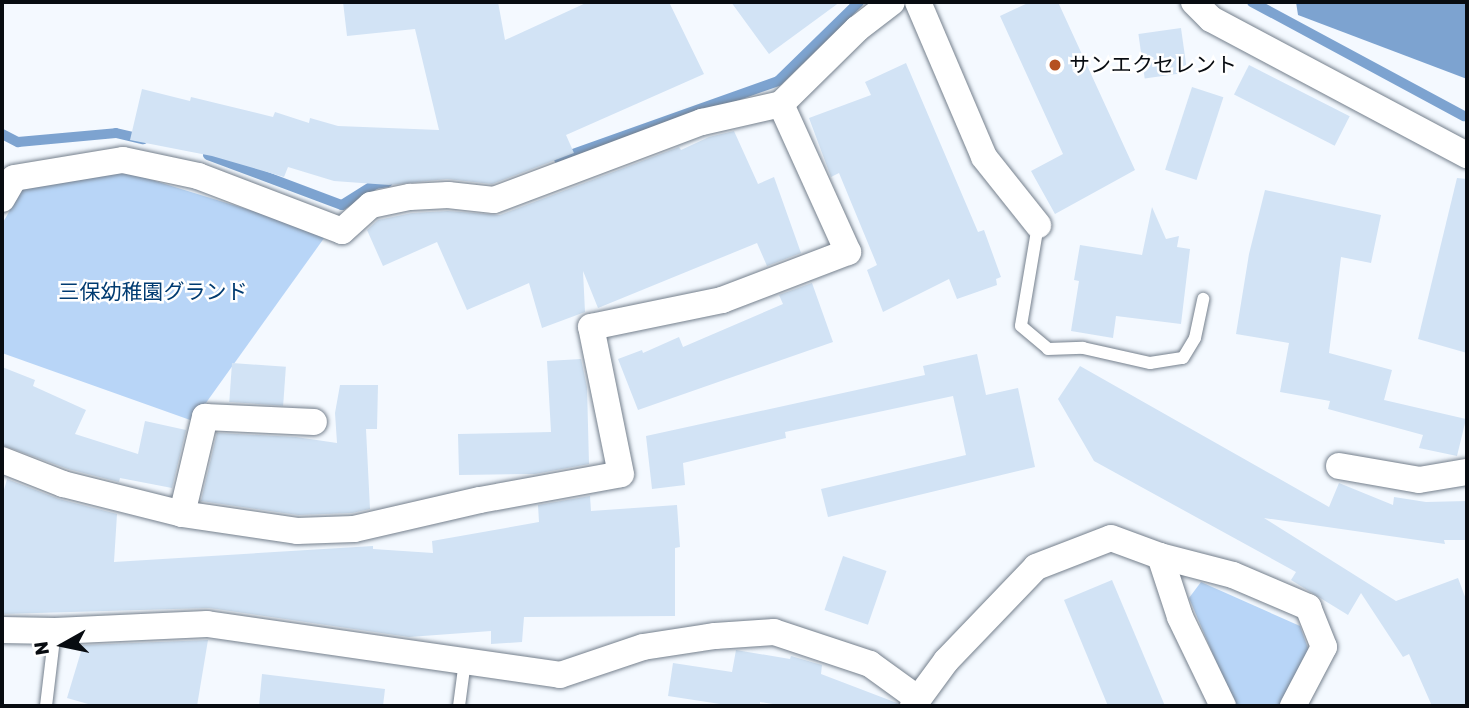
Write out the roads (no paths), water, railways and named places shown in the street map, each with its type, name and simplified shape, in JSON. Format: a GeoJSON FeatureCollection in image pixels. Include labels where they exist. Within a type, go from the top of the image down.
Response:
{"type":"FeatureCollection","features":[{"type":"Feature","properties":{"kind":"street"},"geometry":{"type":"LineString","coordinates":[[2,200],[14,178],[123,160],[198,176],[342,231],[370,205],[410,197],[448,195],[494,201],[702,122],[781,104],[858,29],[892,2]]}},
{"type":"Feature","properties":{"kind":"street"},"geometry":{"type":"LineString","coordinates":[[918,2],[984,158],[1038,225]]}},
{"type":"Feature","properties":{"kind":"street"},"geometry":{"type":"LineString","coordinates":[[1194,2],[1211,19],[1467,155]]}},
{"type":"Feature","properties":{"kind":"street"},"geometry":{"type":"LineString","coordinates":[[2,460],[63,484],[182,514],[297,531],[354,529],[481,500],[621,474],[591,327],[722,300],[848,252],[781,104]]}},
{"type":"Feature","properties":{"kind":"street"},"geometry":{"type":"LineString","coordinates":[[1440,142],[1467,139]]}},
{"type":"Feature","properties":{"kind":"street"},"geometry":{"type":"LineString","coordinates":[[182,514],[205,417],[314,422]]}},
{"type":"Feature","properties":{"kind":"street"},"geometry":{"type":"LineString","coordinates":[[1339,466],[1419,480],[1467,472]]}},
{"type":"Feature","properties":{"kind":"street"},"geometry":{"type":"LineString","coordinates":[[2,630],[55,631],[207,624],[560,675],[643,647],[715,636],[774,632],[870,664],[915,702],[946,661],[1036,566],[1111,538],[1160,556],[1233,575],[1307,607],[1324,647],[1293,706]]}},
{"type":"Feature","properties":{"kind":"street"},"geometry":{"type":"LineString","coordinates":[[1160,556],[1180,617],[1223,706]]}},
{"type":"Feature","properties":{"kind":"lane"},"geometry":{"type":"LineString","coordinates":[[1038,225],[1021,326],[1048,349],[1083,348],[1150,363],[1183,358],[1195,338],[1203,299]]}},
{"type":"Feature","properties":{"kind":"lane"},"geometry":{"type":"LineString","coordinates":[[46,706],[55,631]]}},
{"type":"Feature","properties":{"kind":"lane"},"geometry":{"type":"LineString","coordinates":[[459,706],[465,661]]}},
{"type":"Feature","properties":{"kind":"waterway"},"geometry":{"type":"LineString","coordinates":[[559,159],[778,81],[859,2]]}},
{"type":"Feature","properties":{"kind":"waterway"},"geometry":{"type":"LineString","coordinates":[[1252,2],[1464,116]]}},
{"type":"Feature","properties":{"kind":"waterway"},"geometry":{"type":"LineString","coordinates":[[2,134],[18,142],[116,133],[143,139]]}},
{"type":"Feature","properties":{"kind":"waterway"},"geometry":{"type":"LineString","coordinates":[[208,155],[342,205],[375,184],[388,182]]}},
{"type":"Feature","properties":{"kind":"place","name":"サンエクセレント"},"geometry":{"type":"Point","coordinates":[1055,65]}},
{"type":"Feature","properties":{"kind":"park label","name":"三保幼稚園グランド"},"geometry":{"type":"Point","coordinates":[153,292]}}]}
